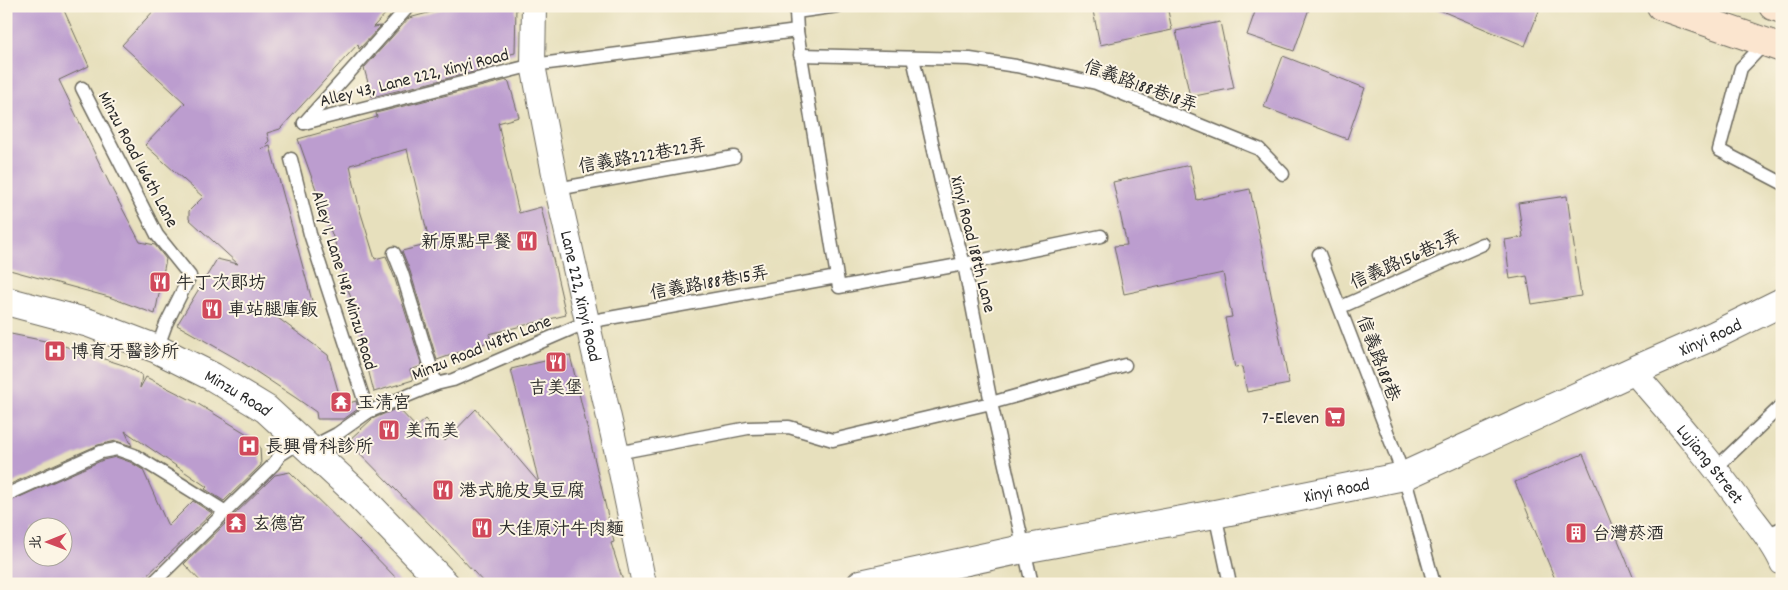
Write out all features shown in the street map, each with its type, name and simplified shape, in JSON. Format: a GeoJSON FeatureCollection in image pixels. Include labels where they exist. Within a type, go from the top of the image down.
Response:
{"type":"FeatureCollection","features":[{"type":"Feature","properties":{"kind":"main road"},"geometry":{"type":"LineString","coordinates":[[1661,6],[1773,46]]}},
{"type":"Feature","properties":{"kind":"main road"},"geometry":{"type":"LineString","coordinates":[[1774,6],[1782,9]]}},
{"type":"Feature","properties":{"kind":"street","name":"Lane 222, Xinyi Road"},"geometry":{"type":"LineString","coordinates":[[534,6],[533,64],[557,188],[617,453],[644,584]]}},
{"type":"Feature","properties":{"kind":"street","name":"Minzu Road"},"geometry":{"type":"LineString","coordinates":[[6,301],[89,323],[157,349],[213,377],[266,410],[306,444],[359,495],[445,584]]}},
{"type":"Feature","properties":{"kind":"street","name":"Xinyi Road"},"geometry":{"type":"LineString","coordinates":[[861,584],[1023,549],[1215,514],[1404,476],[1715,335],[1782,302]]}},
{"type":"Feature","properties":{"kind":"street","name":"Lujiang Street"},"geometry":{"type":"LineString","coordinates":[[1633,371],[1773,531],[1778,555],[1782,563]]}},
{"type":"Feature","properties":{"kind":"lane","name":"Alley 43, Lane 222, Xinyi Road"},"geometry":{"type":"LineString","coordinates":[[409,6],[304,124],[533,64],[797,31]]}},
{"type":"Feature","properties":{"kind":"lane"},"geometry":{"type":"LineString","coordinates":[[838,6],[796,12],[800,55],[839,287],[1101,236]]}},
{"type":"Feature","properties":{"kind":"lane"},"geometry":{"type":"LineString","coordinates":[[1773,46],[1741,68],[1719,150],[1782,183]]}},
{"type":"Feature","properties":{"kind":"lane"},"geometry":{"type":"LineString","coordinates":[[800,55],[913,58]]}},
{"type":"Feature","properties":{"kind":"lane","name":"信義路188巷18弄"},"geometry":{"type":"LineString","coordinates":[[913,58],[970,59],[1016,66],[1096,83],[1258,149],[1284,174]]}},
{"type":"Feature","properties":{"kind":"lane","name":"Xinyi Road 188th Lane"},"geometry":{"type":"LineString","coordinates":[[913,58],[942,186],[964,264],[991,403],[1032,584]]}},
{"type":"Feature","properties":{"kind":"lane","name":"Minzu Road 166th Lane"},"geometry":{"type":"LineString","coordinates":[[82,88],[157,235],[190,276],[166,324],[157,349]]}},
{"type":"Feature","properties":{"kind":"lane","name":"信義路222巷22弄"},"geometry":{"type":"LineString","coordinates":[[557,188],[734,157]]}},
{"type":"Feature","properties":{"kind":"lane","name":"Alley 1, Lane 148, Minzu Road"},"geometry":{"type":"LineString","coordinates":[[291,159],[310,234],[368,412]]}},
{"type":"Feature","properties":{"kind":"lane","name":"信義路156巷2弄"},"geometry":{"type":"LineString","coordinates":[[1341,307],[1483,244]]}},
{"type":"Feature","properties":{"kind":"lane"},"geometry":{"type":"LineString","coordinates":[[394,253],[402,273],[436,384]]}},
{"type":"Feature","properties":{"kind":"lane","name":"信義路188巷"},"geometry":{"type":"LineString","coordinates":[[1319,254],[1341,307],[1404,476],[1434,584]]}},
{"type":"Feature","properties":{"kind":"lane","name":"信義路188巷15弄"},"geometry":{"type":"LineString","coordinates":[[587,322],[837,277]]}},
{"type":"Feature","properties":{"kind":"lane","name":"Minzu Road 148th Lane"},"geometry":{"type":"LineString","coordinates":[[152,584],[273,466],[280,455],[337,434],[368,412],[436,384],[453,380],[587,322]]}},
{"type":"Feature","properties":{"kind":"lane"},"geometry":{"type":"LineString","coordinates":[[617,453],[748,428],[789,427],[833,440],[991,403],[1125,365]]}},
{"type":"Feature","properties":{"kind":"lane"},"geometry":{"type":"LineString","coordinates":[[1716,468],[1782,406]]}},
{"type":"Feature","properties":{"kind":"lane"},"geometry":{"type":"LineString","coordinates":[[6,495],[101,452],[117,449],[134,455],[226,512]]}},
{"type":"Feature","properties":{"kind":"lane"},"geometry":{"type":"LineString","coordinates":[[1215,514],[1230,584]]}},
{"type":"Feature","properties":{"kind":"building"},"geometry":{"type":"Polygon","coordinates":[[[6,6],[62,6],[89,66],[59,80],[140,242],[155,245],[166,259],[155,314],[109,297],[6,269],[6,6]]]}},
{"type":"Feature","properties":{"kind":"building"},"geometry":{"type":"Polygon","coordinates":[[[158,6],[393,6],[373,27],[381,26],[359,49],[358,44],[280,129],[267,133],[269,141],[261,149],[270,146],[314,308],[278,318],[328,355],[342,405],[356,401],[358,409],[344,419],[317,419],[316,412],[296,398],[237,359],[177,325],[217,259],[238,264],[189,219],[189,211],[203,197],[145,145],[185,103],[122,45],[158,6]]]}},
{"type":"Feature","properties":{"kind":"building"},"geometry":{"type":"Polygon","coordinates":[[[454,6],[516,6],[515,53],[487,60],[494,67],[372,97],[364,68],[409,18],[454,6]]]}},
{"type":"Feature","properties":{"kind":"building"},"geometry":{"type":"Polygon","coordinates":[[[1092,6],[1167,6],[1172,30],[1100,45],[1092,6]]]}},
{"type":"Feature","properties":{"kind":"building"},"geometry":{"type":"Polygon","coordinates":[[[1257,6],[1310,6],[1294,51],[1247,35],[1257,6]]]}},
{"type":"Feature","properties":{"kind":"building"},"geometry":{"type":"Polygon","coordinates":[[[1430,6],[1541,6],[1525,46],[1430,6]]]}},
{"type":"Feature","properties":{"kind":"building"},"geometry":{"type":"Polygon","coordinates":[[[1220,22],[1234,88],[1190,97],[1176,31],[1220,22]]]}},
{"type":"Feature","properties":{"kind":"building"},"geometry":{"type":"Polygon","coordinates":[[[1283,56],[1365,88],[1347,139],[1264,107],[1283,56]]]}},
{"type":"Feature","properties":{"kind":"building"},"geometry":{"type":"Polygon","coordinates":[[[507,80],[519,117],[498,123],[519,213],[541,207],[566,315],[489,334],[491,341],[437,360],[410,271],[402,251],[430,244],[407,149],[350,165],[359,207],[375,259],[386,256],[422,366],[410,370],[413,380],[374,392],[360,338],[360,330],[362,329],[346,284],[339,254],[298,139],[377,117],[376,113],[507,80]]]}},
{"type":"Feature","properties":{"kind":"building"},"geometry":{"type":"Polygon","coordinates":[[[1190,165],[1197,200],[1250,189],[1289,384],[1247,392],[1242,367],[1235,368],[1225,318],[1232,317],[1223,273],[1124,294],[1114,246],[1127,245],[1113,182],[1190,165]]]}},
{"type":"Feature","properties":{"kind":"building"},"geometry":{"type":"Polygon","coordinates":[[[1567,196],[1581,296],[1532,304],[1527,276],[1510,279],[1505,240],[1523,237],[1518,203],[1567,196]]]}},
{"type":"Feature","properties":{"kind":"building"},"geometry":{"type":"Polygon","coordinates":[[[6,333],[55,343],[126,366],[142,375],[140,388],[146,377],[195,402],[252,437],[260,447],[261,465],[224,501],[205,489],[207,487],[125,431],[132,446],[116,441],[98,445],[6,486],[6,333]]]}},
{"type":"Feature","properties":{"kind":"building"},"geometry":{"type":"Polygon","coordinates":[[[570,355],[614,542],[611,543],[624,584],[485,584],[348,441],[372,419],[398,408],[416,427],[425,419],[445,441],[476,409],[539,483],[511,369],[570,355]]]}},
{"type":"Feature","properties":{"kind":"building","name":"台灣菸酒"},"geometry":{"type":"Polygon","coordinates":[[[1583,454],[1636,584],[1557,584],[1515,482],[1583,454]]]}},
{"type":"Feature","properties":{"kind":"building"},"geometry":{"type":"Polygon","coordinates":[[[116,457],[130,462],[143,470],[168,526],[193,501],[212,513],[138,584],[6,584],[6,503],[103,460],[116,457]]]}},
{"type":"Feature","properties":{"kind":"building"},"geometry":{"type":"Polygon","coordinates":[[[290,472],[402,584],[203,584],[184,564],[275,475],[290,472]]]}},
{"type":"Feature","properties":{"kind":"place","name":"新原點早餐"},"geometry":{"type":"Point","coordinates":[527,241]}},
{"type":"Feature","properties":{"kind":"place","name":"牛丁次郎坊"},"geometry":{"type":"Point","coordinates":[160,282]}},
{"type":"Feature","properties":{"kind":"place","name":"車站腿庫飯"},"geometry":{"type":"Point","coordinates":[212,309]}},
{"type":"Feature","properties":{"kind":"place","name":"博育牙醫診所"},"geometry":{"type":"Point","coordinates":[55,351]}},
{"type":"Feature","properties":{"kind":"place","name":"吉美堡"},"geometry":{"type":"Point","coordinates":[556,362]}},
{"type":"Feature","properties":{"kind":"place","name":"玉清宮"},"geometry":{"type":"Point","coordinates":[341,402]}},
{"type":"Feature","properties":{"kind":"place","name":"7-Eleven"},"geometry":{"type":"Point","coordinates":[1335,417]}},
{"type":"Feature","properties":{"kind":"place","name":"美而美"},"geometry":{"type":"Point","coordinates":[389,430]}},
{"type":"Feature","properties":{"kind":"place","name":"長興骨科診所"},"geometry":{"type":"Point","coordinates":[249,446]}},
{"type":"Feature","properties":{"kind":"place","name":"港式脆皮臭豆腐"},"geometry":{"type":"Point","coordinates":[443,490]}},
{"type":"Feature","properties":{"kind":"place","name":"玄德宮"},"geometry":{"type":"Point","coordinates":[236,523]}},
{"type":"Feature","properties":{"kind":"place","name":"大佳原汁牛肉麵"},"geometry":{"type":"Point","coordinates":[482,528]}},
{"type":"Feature","properties":{"kind":"place","name":"台灣菸酒"},"geometry":{"type":"Point","coordinates":[1576,533]}}]}
